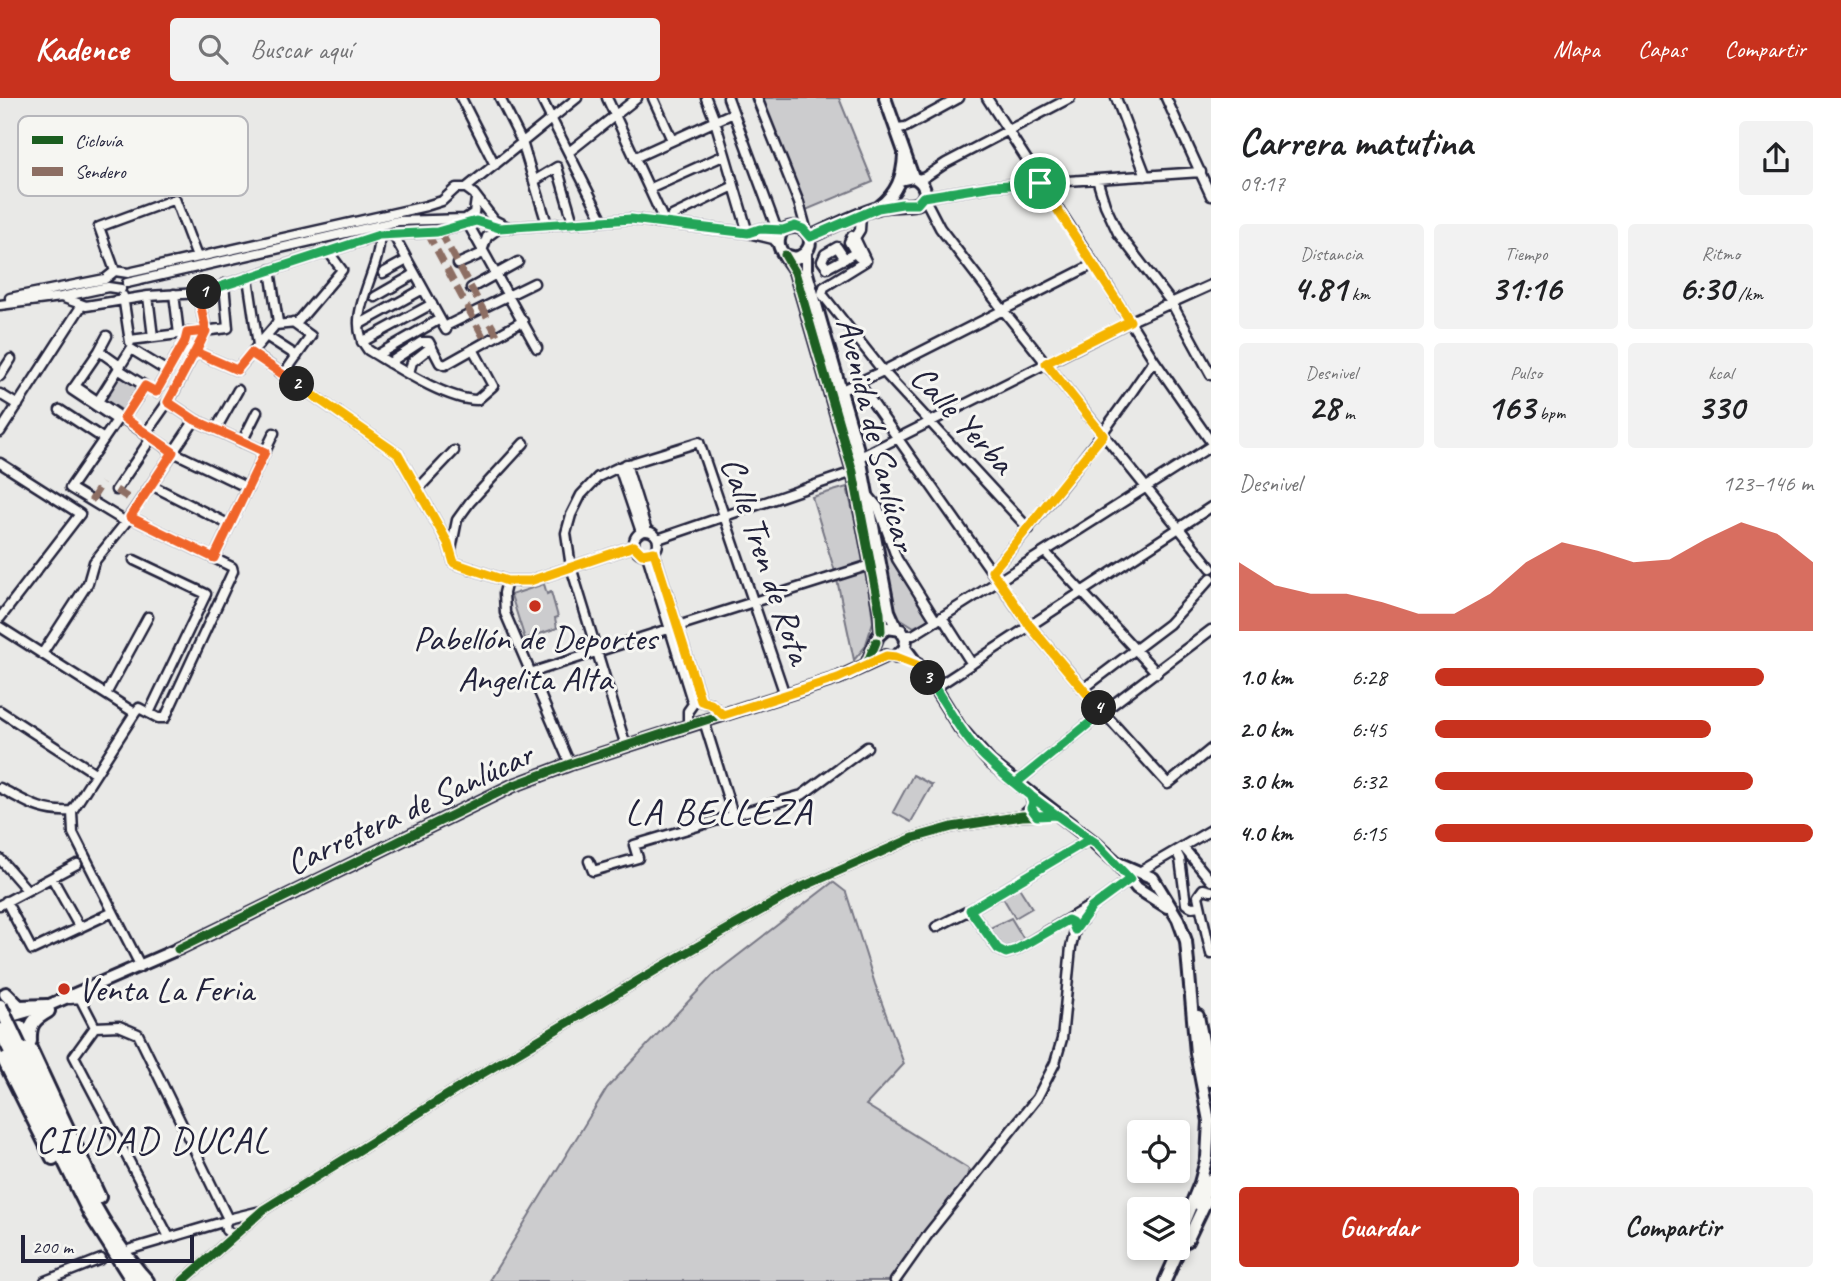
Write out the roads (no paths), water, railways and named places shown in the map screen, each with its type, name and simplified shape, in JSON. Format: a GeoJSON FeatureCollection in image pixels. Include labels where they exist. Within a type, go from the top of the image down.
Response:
{"type":"FeatureCollection","features":[{"type":"Feature","properties":{"kind":"highway"},"geometry":{"type":"LineString","coordinates":[[2,995],[19,1007],[48,1008]]}},
{"type":"Feature","properties":{"kind":"highway"},"geometry":{"type":"LineString","coordinates":[[2,995],[17,1020],[10,1051],[82,1181],[147,1281]]}},
{"type":"Feature","properties":{"kind":"highway"},"geometry":{"type":"LineString","coordinates":[[2,995],[10,1051],[90,1230],[124,1281]]}},
{"type":"Feature","properties":{"kind":"highway"},"geometry":{"type":"LineString","coordinates":[[10,1051],[33,1021],[48,1008]]}},
{"type":"Feature","properties":{"kind":"highway"},"geometry":{"type":"LineString","coordinates":[[0,1030],[90,1213],[133,1281]]}},
{"type":"Feature","properties":{"kind":"main road"},"geometry":{"type":"LineString","coordinates":[[808,235],[878,208],[902,204],[912,206],[922,199],[924,187],[916,178],[886,98]]}},
{"type":"Feature","properties":{"kind":"main road"},"geometry":{"type":"LineString","coordinates":[[878,208],[895,192],[900,180],[904,149]]}},
{"type":"Feature","properties":{"kind":"main road"},"geometry":{"type":"LineString","coordinates":[[900,180],[916,178]]}},
{"type":"Feature","properties":{"kind":"main road"},"geometry":{"type":"LineString","coordinates":[[895,192],[902,204]]}},
{"type":"Feature","properties":{"kind":"main road"},"geometry":{"type":"LineString","coordinates":[[795,226],[808,235],[809,246],[806,253],[796,258],[785,255],[778,244],[780,230],[795,226]]}},
{"type":"Feature","properties":{"kind":"main road","name":"Avenida de Sanlúcar"},"geometry":{"type":"LineString","coordinates":[[806,253],[806,270],[860,457],[889,611],[896,627]]}},
{"type":"Feature","properties":{"kind":"main road","name":"Avenida de Sanlúcar"},"geometry":{"type":"LineString","coordinates":[[785,255],[795,272],[853,472],[880,613],[879,637]]}},
{"type":"Feature","properties":{"kind":"main road"},"geometry":{"type":"LineString","coordinates":[[867,664],[879,637],[887,628],[896,627],[905,635],[905,648],[972,743],[1030,795],[1090,839],[1116,862],[1143,892],[1174,914]]}},
{"type":"Feature","properties":{"kind":"main road"},"geometry":{"type":"LineString","coordinates":[[879,637],[879,650],[919,666]]}},
{"type":"Feature","properties":{"kind":"main road"},"geometry":{"type":"LineString","coordinates":[[891,656],[905,648]]}},
{"type":"Feature","properties":{"kind":"main road","name":"Carretera de Sanlúcar"},"geometry":{"type":"LineString","coordinates":[[0,1041],[12,1040],[17,1020],[32,1017],[63,999],[178,948],[512,786],[570,764],[838,678],[891,656]]}},
{"type":"Feature","properties":{"kind":"main road"},"geometry":{"type":"LineString","coordinates":[[1116,862],[1141,871],[1156,881],[1186,941],[1196,1053],[1210,1128],[1209,1151],[1190,1209]]}},
{"type":"Feature","properties":{"kind":"main road"},"geometry":{"type":"LineString","coordinates":[[1130,879],[1141,871]]}},
{"type":"Feature","properties":{"kind":"main road"},"geometry":{"type":"LineString","coordinates":[[1143,892],[1151,890],[1156,881]]}},
{"type":"Feature","properties":{"kind":"main road","name":"Carretera de Sanlúcar"},"geometry":{"type":"LineString","coordinates":[[48,1008],[105,987],[173,954],[178,948]]}},
{"type":"Feature","properties":{"kind":"main road"},"geometry":{"type":"LineString","coordinates":[[1192,1000],[1198,1014],[1211,1081]]}},
{"type":"Feature","properties":{"kind":"main road"},"geometry":{"type":"LineString","coordinates":[[1192,1000],[1205,1080],[1211,1099]]}},
{"type":"Feature","properties":{"kind":"main road"},"geometry":{"type":"LineString","coordinates":[[0,1011],[17,1020]]}},
{"type":"Feature","properties":{"kind":"main road"},"geometry":{"type":"LineString","coordinates":[[1167,1281],[1211,1179]]}},
{"type":"Feature","properties":{"kind":"main road"},"geometry":{"type":"LineString","coordinates":[[1167,1281],[1211,1190]]}},
{"type":"Feature","properties":{"kind":"main road"},"geometry":{"type":"LineString","coordinates":[[1158,1281],[1168,1260]]}},
{"type":"Feature","properties":{"kind":"street"},"geometry":{"type":"LineString","coordinates":[[461,98],[495,165]]}},
{"type":"Feature","properties":{"kind":"street"},"geometry":{"type":"LineString","coordinates":[[500,98],[522,142],[547,224]]}},
{"type":"Feature","properties":{"kind":"street"},"geometry":{"type":"LineString","coordinates":[[541,98],[603,221]]}},
{"type":"Feature","properties":{"kind":"street"},"geometry":{"type":"LineString","coordinates":[[0,299],[426,206],[446,198],[456,188],[466,188],[577,98]]}},
{"type":"Feature","properties":{"kind":"street"},"geometry":{"type":"LineString","coordinates":[[607,98],[665,223]]}},
{"type":"Feature","properties":{"kind":"street"},"geometry":{"type":"LineString","coordinates":[[569,152],[637,98]]}},
{"type":"Feature","properties":{"kind":"street"},"geometry":{"type":"LineString","coordinates":[[653,98],[672,141]]}},
{"type":"Feature","properties":{"kind":"street"},"geometry":{"type":"LineString","coordinates":[[706,98],[748,233]]}},
{"type":"Feature","properties":{"kind":"street"},"geometry":{"type":"LineString","coordinates":[[728,98],[780,230],[760,229],[748,233]]}},
{"type":"Feature","properties":{"kind":"street"},"geometry":{"type":"LineString","coordinates":[[757,98],[799,203],[808,235]]}},
{"type":"Feature","properties":{"kind":"street"},"geometry":{"type":"LineString","coordinates":[[897,128],[906,127],[959,98]]}},
{"type":"Feature","properties":{"kind":"street"},"geometry":{"type":"LineString","coordinates":[[905,635],[913,635],[939,619],[1145,489],[1211,444],[1154,360],[987,98]]}},
{"type":"Feature","properties":{"kind":"street"},"geometry":{"type":"LineString","coordinates":[[916,178],[925,177],[946,163],[1007,132],[1053,102],[1070,98]]}},
{"type":"Feature","properties":{"kind":"street"},"geometry":{"type":"LineString","coordinates":[[1116,98],[1146,176]]}},
{"type":"Feature","properties":{"kind":"street"},"geometry":{"type":"LineString","coordinates":[[1166,98],[1211,196]]}},
{"type":"Feature","properties":{"kind":"street"},"geometry":{"type":"LineString","coordinates":[[634,158],[733,113]]}},
{"type":"Feature","properties":{"kind":"street"},"geometry":{"type":"LineString","coordinates":[[649,189],[725,155]]}},
{"type":"Feature","properties":{"kind":"street"},"geometry":{"type":"LineString","coordinates":[[534,181],[557,167],[573,222]]}},
{"type":"Feature","properties":{"kind":"street"},"geometry":{"type":"LineString","coordinates":[[922,199],[993,186],[1201,172]]}},
{"type":"Feature","properties":{"kind":"street"},"geometry":{"type":"LineString","coordinates":[[1097,179],[1118,233],[1171,302],[1211,375]]}},
{"type":"Feature","properties":{"kind":"street"},"geometry":{"type":"LineString","coordinates":[[672,216],[734,186]]}},
{"type":"Feature","properties":{"kind":"street"},"geometry":{"type":"LineString","coordinates":[[466,188],[503,228]]}},
{"type":"Feature","properties":{"kind":"street"},"geometry":{"type":"LineString","coordinates":[[446,198],[447,211],[455,218]]}},
{"type":"Feature","properties":{"kind":"street"},"geometry":{"type":"LineString","coordinates":[[97,403],[130,345],[124,299],[99,227],[175,199],[197,257]]}},
{"type":"Feature","properties":{"kind":"street"},"geometry":{"type":"LineString","coordinates":[[61,297],[86,306],[148,296],[198,293],[379,235],[437,232],[469,220],[476,209],[476,199]]}},
{"type":"Feature","properties":{"kind":"street"},"geometry":{"type":"LineString","coordinates":[[922,199],[927,203],[940,228],[1003,310],[1211,568]]}},
{"type":"Feature","properties":{"kind":"street"},"geometry":{"type":"LineString","coordinates":[[795,226],[799,203]]}},
{"type":"Feature","properties":{"kind":"street"},"geometry":{"type":"LineString","coordinates":[[855,239],[860,230],[861,215]]}},
{"type":"Feature","properties":{"kind":"street"},"geometry":{"type":"LineString","coordinates":[[0,305],[120,287],[398,221],[455,218],[503,228],[631,219],[748,233],[773,239],[778,244]]}},
{"type":"Feature","properties":{"kind":"street"},"geometry":{"type":"LineString","coordinates":[[469,220],[482,252],[537,348]]}},
{"type":"Feature","properties":{"kind":"street"},"geometry":{"type":"LineString","coordinates":[[458,264],[482,252],[488,237],[503,228]]}},
{"type":"Feature","properties":{"kind":"street"},"geometry":{"type":"LineString","coordinates":[[393,234],[445,329],[534,283]]}},
{"type":"Feature","properties":{"kind":"street"},"geometry":{"type":"LineString","coordinates":[[379,235],[380,246],[375,268],[365,289],[360,310],[362,342],[389,363],[450,395],[477,400],[493,386],[472,349]]}},
{"type":"Feature","properties":{"kind":"street"},"geometry":{"type":"LineString","coordinates":[[852,236],[855,239],[866,259],[864,263],[860,262],[849,239],[852,236]]}},
{"type":"Feature","properties":{"kind":"street"},"geometry":{"type":"LineString","coordinates":[[275,326],[297,323],[342,270],[328,251]]}},
{"type":"Feature","properties":{"kind":"street"},"geometry":{"type":"LineString","coordinates":[[845,259],[855,253]]}},
{"type":"Feature","properties":{"kind":"street"},"geometry":{"type":"LineString","coordinates":[[383,273],[407,260]]}},
{"type":"Feature","properties":{"kind":"street"},"geometry":{"type":"LineString","coordinates":[[471,288],[518,262]]}},
{"type":"Feature","properties":{"kind":"street","name":"Calle Yerba"},"geometry":{"type":"LineString","coordinates":[[864,263],[824,287],[822,294],[883,371],[1029,529]]}},
{"type":"Feature","properties":{"kind":"street"},"geometry":{"type":"LineString","coordinates":[[842,390],[1094,264]]}},
{"type":"Feature","properties":{"kind":"street"},"geometry":{"type":"LineString","coordinates":[[196,352],[237,370],[278,322],[270,270]]}},
{"type":"Feature","properties":{"kind":"street"},"geometry":{"type":"LineString","coordinates":[[116,274],[109,284],[120,287]]}},
{"type":"Feature","properties":{"kind":"street"},"geometry":{"type":"LineString","coordinates":[[375,297],[415,274]]}},
{"type":"Feature","properties":{"kind":"street"},"geometry":{"type":"LineString","coordinates":[[247,278],[258,345]]}},
{"type":"Feature","properties":{"kind":"street"},"geometry":{"type":"LineString","coordinates":[[130,345],[153,337],[228,328],[224,284]]}},
{"type":"Feature","properties":{"kind":"street"},"geometry":{"type":"LineString","coordinates":[[860,457],[1130,321],[1211,285]]}},
{"type":"Feature","properties":{"kind":"street"},"geometry":{"type":"LineString","coordinates":[[360,324],[423,289]]}},
{"type":"Feature","properties":{"kind":"street"},"geometry":{"type":"LineString","coordinates":[[116,490],[169,401],[206,331],[198,293]]}},
{"type":"Feature","properties":{"kind":"street"},"geometry":{"type":"LineString","coordinates":[[156,392],[185,341],[174,294]]}},
{"type":"Feature","properties":{"kind":"street"},"geometry":{"type":"LineString","coordinates":[[148,296],[153,337]]}},
{"type":"Feature","properties":{"kind":"street"},"geometry":{"type":"LineString","coordinates":[[362,342],[432,304]]}},
{"type":"Feature","properties":{"kind":"street"},"geometry":{"type":"LineString","coordinates":[[1,428],[82,305]]}},
{"type":"Feature","properties":{"kind":"street"},"geometry":{"type":"LineString","coordinates":[[377,355],[440,319]]}},
{"type":"Feature","properties":{"kind":"street"},"geometry":{"type":"LineString","coordinates":[[389,363],[421,342],[429,342],[440,363],[445,365],[523,321]]}},
{"type":"Feature","properties":{"kind":"street"},"geometry":{"type":"LineString","coordinates":[[283,374],[311,336],[292,323]]}},
{"type":"Feature","properties":{"kind":"street"},"geometry":{"type":"LineString","coordinates":[[107,336],[72,390],[173,452],[248,488]]}},
{"type":"Feature","properties":{"kind":"street"},"geometry":{"type":"LineString","coordinates":[[266,336],[296,356]]}},
{"type":"Feature","properties":{"kind":"street"},"geometry":{"type":"LineString","coordinates":[[130,345],[167,371]]}},
{"type":"Feature","properties":{"kind":"street"},"geometry":{"type":"LineString","coordinates":[[409,373],[412,362],[431,347]]}},
{"type":"Feature","properties":{"kind":"street"},"geometry":{"type":"LineString","coordinates":[[99,351],[195,420],[265,452]]}},
{"type":"Feature","properties":{"kind":"street"},"geometry":{"type":"LineString","coordinates":[[251,353],[398,454],[448,543],[454,563],[507,581],[530,581],[634,546]]}},
{"type":"Feature","properties":{"kind":"street"},"geometry":{"type":"LineString","coordinates":[[0,376],[11,359]]}},
{"type":"Feature","properties":{"kind":"street"},"geometry":{"type":"LineString","coordinates":[[992,571],[1029,529],[1103,435],[1154,360]]}},
{"type":"Feature","properties":{"kind":"street"},"geometry":{"type":"LineString","coordinates":[[858,382],[1030,626],[1168,783],[1211,750]]}},
{"type":"Feature","properties":{"kind":"street"},"geometry":{"type":"LineString","coordinates":[[105,987],[140,965],[87,865],[73,833],[72,811],[139,708],[158,719],[165,718],[233,571],[232,567],[128,520],[71,488],[145,386]]}},
{"type":"Feature","properties":{"kind":"street"},"geometry":{"type":"LineString","coordinates":[[216,429],[238,390]]}},
{"type":"Feature","properties":{"kind":"street"},"geometry":{"type":"LineString","coordinates":[[0,394],[18,405]]}},
{"type":"Feature","properties":{"kind":"street"},"geometry":{"type":"LineString","coordinates":[[60,410],[104,439]]}},
{"type":"Feature","properties":{"kind":"street"},"geometry":{"type":"LineString","coordinates":[[242,442],[257,412]]}},
{"type":"Feature","properties":{"kind":"street"},"geometry":{"type":"LineString","coordinates":[[42,654],[88,583],[94,562],[128,520],[195,420]]}},
{"type":"Feature","properties":{"kind":"street"},"geometry":{"type":"LineString","coordinates":[[214,558],[274,433]]}},
{"type":"Feature","properties":{"kind":"street","name":"Calle Tren de Rota"},"geometry":{"type":"LineString","coordinates":[[623,466],[699,442],[785,695]]}},
{"type":"Feature","properties":{"kind":"street"},"geometry":{"type":"LineString","coordinates":[[451,556],[457,520],[524,443]]}},
{"type":"Feature","properties":{"kind":"street"},"geometry":{"type":"LineString","coordinates":[[418,489],[454,452]]}},
{"type":"Feature","properties":{"kind":"street"},"geometry":{"type":"LineString","coordinates":[[0,463],[80,514],[0,618]]}},
{"type":"Feature","properties":{"kind":"street"},"geometry":{"type":"LineString","coordinates":[[626,746],[571,567],[566,533],[581,495],[598,477],[623,466],[644,531]]}},
{"type":"Feature","properties":{"kind":"street"},"geometry":{"type":"LineString","coordinates":[[658,539],[853,472]]}},
{"type":"Feature","properties":{"kind":"street"},"geometry":{"type":"LineString","coordinates":[[151,485],[230,525]]}},
{"type":"Feature","properties":{"kind":"street"},"geometry":{"type":"LineString","coordinates":[[867,494],[878,507],[897,559],[972,664]]}},
{"type":"Feature","properties":{"kind":"street"},"geometry":{"type":"LineString","coordinates":[[935,688],[1211,507]]}},
{"type":"Feature","properties":{"kind":"street"},"geometry":{"type":"LineString","coordinates":[[644,531],[652,532],[658,539],[657,548],[651,554],[642,554],[634,546],[636,537],[644,531]]}},
{"type":"Feature","properties":{"kind":"street"},"geometry":{"type":"LineString","coordinates":[[1045,552],[1157,673]]}},
{"type":"Feature","properties":{"kind":"street"},"geometry":{"type":"LineString","coordinates":[[651,554],[697,703]]}},
{"type":"Feature","properties":{"kind":"street"},"geometry":{"type":"LineString","coordinates":[[134,560],[205,594],[149,713]]}},
{"type":"Feature","properties":{"kind":"street"},"geometry":{"type":"LineString","coordinates":[[530,673],[870,565]]}},
{"type":"Feature","properties":{"kind":"street"},"geometry":{"type":"LineString","coordinates":[[1083,689],[1169,624],[1211,578]]}},
{"type":"Feature","properties":{"kind":"street"},"geometry":{"type":"LineString","coordinates":[[507,581],[503,603],[505,613],[570,764]]}},
{"type":"Feature","properties":{"kind":"street"},"geometry":{"type":"LineString","coordinates":[[106,694],[148,617]]}},
{"type":"Feature","properties":{"kind":"street"},"geometry":{"type":"LineString","coordinates":[[0,626],[135,713]]}},
{"type":"Feature","properties":{"kind":"street"},"geometry":{"type":"LineString","coordinates":[[1016,783],[1103,712],[1211,630]]}},
{"type":"Feature","properties":{"kind":"street"},"geometry":{"type":"LineString","coordinates":[[688,726],[688,711],[697,703],[711,704],[723,715]]}},
{"type":"Feature","properties":{"kind":"street"},"geometry":{"type":"LineString","coordinates":[[0,711],[95,773]]}},
{"type":"Feature","properties":{"kind":"street"},"geometry":{"type":"LineString","coordinates":[[704,721],[733,815]]}},
{"type":"Feature","properties":{"kind":"street"},"geometry":{"type":"LineString","coordinates":[[589,860],[593,871],[638,858],[634,845],[802,795],[867,747]]}},
{"type":"Feature","properties":{"kind":"street"},"geometry":{"type":"LineString","coordinates":[[0,788],[36,807],[54,812],[72,811]]}},
{"type":"Feature","properties":{"kind":"street"},"geometry":{"type":"LineString","coordinates":[[1030,795],[1034,812]]}},
{"type":"Feature","properties":{"kind":"street"},"geometry":{"type":"LineString","coordinates":[[125,1248],[212,1225],[232,1226],[263,1210],[490,1069],[802,887],[913,838],[978,821],[1034,812],[1057,815]]}},
{"type":"Feature","properties":{"kind":"street"},"geometry":{"type":"LineString","coordinates":[[1141,871],[1211,830]]}},
{"type":"Feature","properties":{"kind":"street"},"geometry":{"type":"LineString","coordinates":[[936,927],[970,910],[1090,839]]}},
{"type":"Feature","properties":{"kind":"street"},"geometry":{"type":"LineString","coordinates":[[1180,849],[1211,881]]}},
{"type":"Feature","properties":{"kind":"street"},"geometry":{"type":"LineString","coordinates":[[1180,849],[1186,904],[1192,907],[1200,906]]}},
{"type":"Feature","properties":{"kind":"street"},"geometry":{"type":"LineString","coordinates":[[77,864],[75,859],[81,850]]}},
{"type":"Feature","properties":{"kind":"street"},"geometry":{"type":"LineString","coordinates":[[0,859],[27,890]]}},
{"type":"Feature","properties":{"kind":"street"},"geometry":{"type":"LineString","coordinates":[[1156,881],[1156,872],[1164,859]]}},
{"type":"Feature","properties":{"kind":"street"},"geometry":{"type":"LineString","coordinates":[[87,865],[77,864],[2,902],[32,950],[113,912]]}},
{"type":"Feature","properties":{"kind":"street"},"geometry":{"type":"LineString","coordinates":[[52,878],[80,928]]}},
{"type":"Feature","properties":{"kind":"street"},"geometry":{"type":"LineString","coordinates":[[970,910],[998,949],[1006,953],[1016,950],[1097,903],[1130,879]]}},
{"type":"Feature","properties":{"kind":"street"},"geometry":{"type":"LineString","coordinates":[[1211,891],[1203,889],[1199,892],[1211,954]]}},
{"type":"Feature","properties":{"kind":"street"},"geometry":{"type":"LineString","coordinates":[[1113,892],[1143,892]]}},
{"type":"Feature","properties":{"kind":"street"},"geometry":{"type":"LineString","coordinates":[[895,1281],[929,1233],[1037,1098],[1050,1074],[1064,1028],[1075,930],[1097,903]]}},
{"type":"Feature","properties":{"kind":"street"},"geometry":{"type":"LineString","coordinates":[[1068,920],[1072,922],[1075,930]]}},
{"type":"Feature","properties":{"kind":"street"},"geometry":{"type":"LineString","coordinates":[[63,999],[80,998],[95,1027]]}},
{"type":"Feature","properties":{"kind":"street"},"geometry":{"type":"LineString","coordinates":[[95,1027],[119,1026],[138,1034],[232,1226]]}},
{"type":"Feature","properties":{"kind":"street"},"geometry":{"type":"LineString","coordinates":[[95,1027],[74,1056],[169,1237]]}},
{"type":"Feature","properties":{"kind":"street"},"geometry":{"type":"LineString","coordinates":[[183,1281],[221,1245],[232,1226]]}},
{"type":"Feature","properties":{"kind":"street"},"geometry":{"type":"LineString","coordinates":[[45,1281],[101,1259]]}},
{"type":"Feature","properties":{"kind":"place","name":"Pabellón de Deportes Angelita Alta"},"geometry":{"type":"Point","coordinates":[535,606]}},
{"type":"Feature","properties":{"kind":"place","name":"Venta La Feria"},"geometry":{"type":"Point","coordinates":[64,989]}},
{"type":"Feature","properties":{"kind":"district","name":"LA BELLEZA"},"geometry":{"type":"Point","coordinates":[719,811]}},
{"type":"Feature","properties":{"kind":"district","name":"CIUDAD DUCAL"},"geometry":{"type":"Point","coordinates":[153,1139]}}]}
